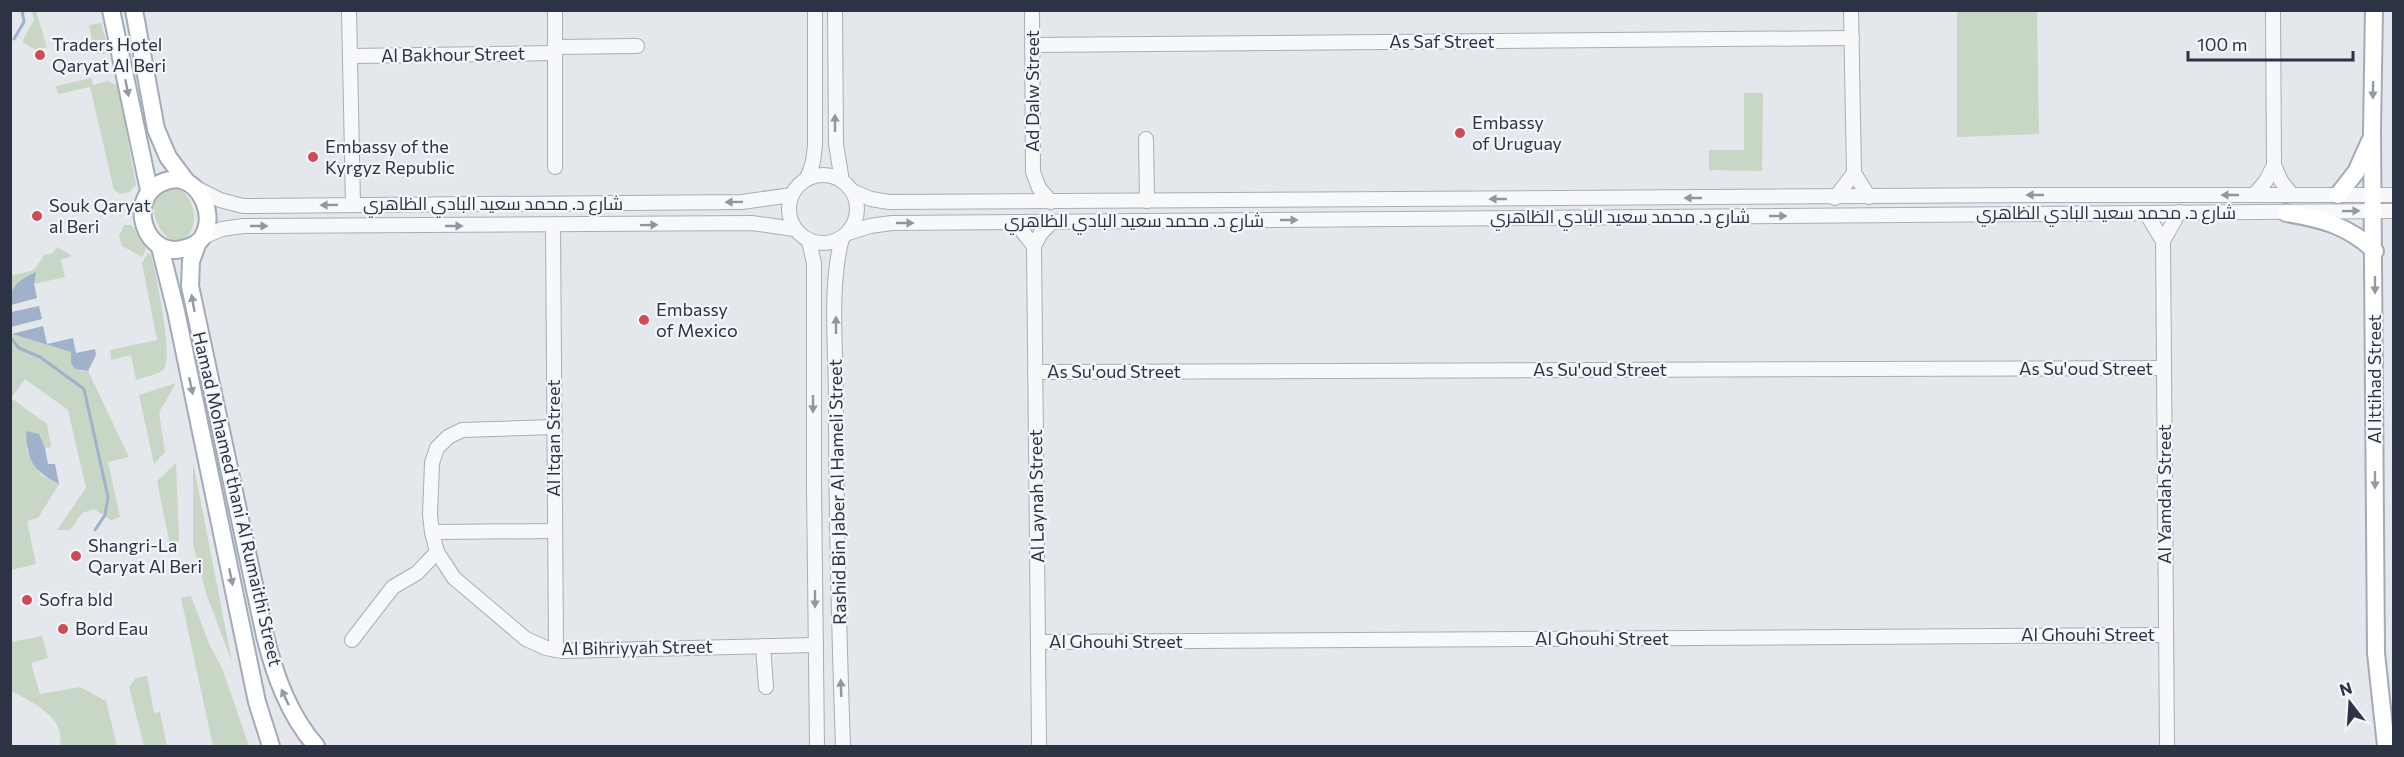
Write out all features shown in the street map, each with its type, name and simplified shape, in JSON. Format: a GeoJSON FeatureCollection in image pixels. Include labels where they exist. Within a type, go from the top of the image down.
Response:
{"type":"FeatureCollection","features":[{"type":"Feature","properties":{"kind":"main road"},"geometry":{"type":"LineString","coordinates":[[111,10],[149,190]]}},
{"type":"Feature","properties":{"kind":"main road"},"geometry":{"type":"LineString","coordinates":[[134,10],[156,129],[168,157],[192,185],[207,212],[200,239],[179,250],[160,247],[147,232],[144,221],[144,199],[149,190],[167,180],[192,185]]}},
{"type":"Feature","properties":{"kind":"main road","name":"Al Ittihad Street"},"geometry":{"type":"LineString","coordinates":[[2374,10],[2372,131],[2375,251],[2376,653],[2385,744]]}},
{"type":"Feature","properties":{"kind":"main road"},"geometry":{"type":"LineString","coordinates":[[2338,195],[2356,172],[2372,131]]}},
{"type":"Feature","properties":{"kind":"main road"},"geometry":{"type":"LineString","coordinates":[[2286,213],[2331,222],[2352,233],[2375,251]]}},
{"type":"Feature","properties":{"kind":"main road","name":"Hamad Mohamed thani Al Rumaithi Street"},"geometry":{"type":"LineString","coordinates":[[200,239],[191,261],[190,286],[266,636],[282,692],[298,722],[316,747]]}},
{"type":"Feature","properties":{"kind":"main road","name":"Hamad Mohamed thani Al Rumaithi Street"},"geometry":{"type":"LineString","coordinates":[[160,247],[176,310],[257,702],[271,747]]}},
{"type":"Feature","properties":{"kind":"street"},"geometry":{"type":"LineString","coordinates":[[349,10],[353,205]]}},
{"type":"Feature","properties":{"kind":"street"},"geometry":{"type":"LineString","coordinates":[[555,10],[555,167]]}},
{"type":"Feature","properties":{"kind":"street"},"geometry":{"type":"LineString","coordinates":[[807,179],[813,162],[815,145],[815,10]]}},
{"type":"Feature","properties":{"kind":"street"},"geometry":{"type":"LineString","coordinates":[[835,10],[836,144],[847,186],[857,203],[857,216],[845,235],[832,243],[820,244],[809,241],[794,229],[788,212],[792,195],[798,186],[807,179],[825,175],[847,186]]}},
{"type":"Feature","properties":{"kind":"street","name":"Ad Dalw Street"},"geometry":{"type":"LineString","coordinates":[[1032,10],[1033,172],[1039,188],[1051,202]]}},
{"type":"Feature","properties":{"kind":"street"},"geometry":{"type":"LineString","coordinates":[[1851,10],[1854,173],[1869,197]]}},
{"type":"Feature","properties":{"kind":"street"},"geometry":{"type":"LineString","coordinates":[[2273,10],[2274,165],[2281,181],[2292,195]]}},
{"type":"Feature","properties":{"kind":"street","name":"As Saf Street"},"geometry":{"type":"LineString","coordinates":[[1032,45],[1852,38]]}},
{"type":"Feature","properties":{"kind":"street","name":"Al Bakhour Street"},"geometry":{"type":"LineString","coordinates":[[351,56],[638,46]]}},
{"type":"Feature","properties":{"kind":"street"},"geometry":{"type":"LineString","coordinates":[[1146,140],[1147,201]]}},
{"type":"Feature","properties":{"kind":"street"},"geometry":{"type":"LineString","coordinates":[[2254,195],[2266,181],[2274,165]]}},
{"type":"Feature","properties":{"kind":"street","name":"Ad Dalw Street"},"geometry":{"type":"LineString","coordinates":[[1018,202],[1033,172]]}},
{"type":"Feature","properties":{"kind":"street"},"geometry":{"type":"LineString","coordinates":[[1835,198],[1854,173]]}},
{"type":"Feature","properties":{"kind":"street","name":"شارع د. محمد سعيد البادي الظاهري"},"geometry":{"type":"LineString","coordinates":[[192,185],[220,200],[243,206],[742,202],[792,195]]}},
{"type":"Feature","properties":{"kind":"street","name":"شارع د. محمد سعيد البادي الظاهري"},"geometry":{"type":"LineString","coordinates":[[847,186],[871,199],[889,202],[2338,195],[2374,203],[2394,211]]}},
{"type":"Feature","properties":{"kind":"street","name":"شارع د. محمد سعيد البادي الظاهري"},"geometry":{"type":"LineString","coordinates":[[845,235],[870,226],[892,223],[2286,213],[2374,203],[2394,195]]}},
{"type":"Feature","properties":{"kind":"street"},"geometry":{"type":"LineString","coordinates":[[2101,213],[2097,204],[2102,196]]}},
{"type":"Feature","properties":{"kind":"street"},"geometry":{"type":"LineString","coordinates":[[1178,201],[1178,220]]}},
{"type":"Feature","properties":{"kind":"street"},"geometry":{"type":"LineString","coordinates":[[2163,241],[2180,212]]}},
{"type":"Feature","properties":{"kind":"street"},"geometry":{"type":"LineString","coordinates":[[2146,213],[2157,227],[2163,241]]}},
{"type":"Feature","properties":{"kind":"street"},"geometry":{"type":"LineString","coordinates":[[1015,222],[1034,246],[1041,233],[1052,222]]}},
{"type":"Feature","properties":{"kind":"street","name":"شارع د. محمد سعيد البادي الظاهري"},"geometry":{"type":"LineString","coordinates":[[200,239],[222,230],[243,226],[752,223],[794,229]]}},
{"type":"Feature","properties":{"kind":"street","name":"Al Itqan Street"},"geometry":{"type":"LineString","coordinates":[[552,225],[556,650]]}},
{"type":"Feature","properties":{"kind":"street","name":"Rashid Bin Jaber Al Hameli Street"},"geometry":{"type":"LineString","coordinates":[[843,747],[836,507],[836,263],[845,235]]}},
{"type":"Feature","properties":{"kind":"street","name":"Rashid Bin Jaber Al Hameli Street"},"geometry":{"type":"LineString","coordinates":[[809,241],[814,263],[817,747]]}},
{"type":"Feature","properties":{"kind":"street","name":"Al Yamdah Street"},"geometry":{"type":"LineString","coordinates":[[2163,241],[2167,747]]}},
{"type":"Feature","properties":{"kind":"street","name":"Al Laynah Street"},"geometry":{"type":"LineString","coordinates":[[1034,246],[1039,747]]}},
{"type":"Feature","properties":{"kind":"street","name":"As Su'oud Street"},"geometry":{"type":"LineString","coordinates":[[1035,372],[2164,368]]}},
{"type":"Feature","properties":{"kind":"street","name":"Al Bihriyyah Street"},"geometry":{"type":"LineString","coordinates":[[554,427],[462,430],[448,437],[437,448],[432,463],[430,498],[432,532],[437,552],[454,578],[526,639],[556,650],[816,645]]}},
{"type":"Feature","properties":{"kind":"street"},"geometry":{"type":"LineString","coordinates":[[432,532],[554,531]]}},
{"type":"Feature","properties":{"kind":"street"},"geometry":{"type":"LineString","coordinates":[[352,640],[393,587],[417,573],[437,552]]}},
{"type":"Feature","properties":{"kind":"street","name":"Al Ghouhi Street"},"geometry":{"type":"LineString","coordinates":[[1039,642],[2166,635]]}},
{"type":"Feature","properties":{"kind":"street"},"geometry":{"type":"LineString","coordinates":[[763,646],[766,687]]}},
{"type":"Feature","properties":{"kind":"green space"},"geometry":{"type":"Polygon","coordinates":[[[32,11],[36,11],[47,47],[36,50],[22,42],[34,20],[32,11]]]}},
{"type":"Feature","properties":{"kind":"green space"},"geometry":{"type":"Polygon","coordinates":[[[1957,11],[2037,11],[2039,134],[1957,137],[1957,11]]]}},
{"type":"Feature","properties":{"kind":"green space"},"geometry":{"type":"Polygon","coordinates":[[[101,23],[109,50],[104,54],[94,50],[89,25],[101,23]]]}},
{"type":"Feature","properties":{"kind":"green space"},"geometry":{"type":"Polygon","coordinates":[[[91,78],[93,85],[108,81],[118,86],[136,185],[129,192],[120,194],[114,190],[90,87],[58,94],[56,86],[91,78]]]}},
{"type":"Feature","properties":{"kind":"green space"},"geometry":{"type":"Polygon","coordinates":[[[1744,93],[1763,93],[1762,171],[1709,170],[1709,150],[1744,150],[1744,93]]]}},
{"type":"Feature","properties":{"kind":"green space"},"geometry":{"type":"Polygon","coordinates":[[[177,187],[187,195],[194,214],[193,227],[182,241],[174,241],[166,236],[155,217],[156,196],[163,190],[177,187]]]}},
{"type":"Feature","properties":{"kind":"green space"},"geometry":{"type":"Polygon","coordinates":[[[124,225],[131,225],[147,247],[142,257],[122,246],[119,236],[124,225]]]}},
{"type":"Feature","properties":{"kind":"green space"},"geometry":{"type":"Polygon","coordinates":[[[57,247],[72,256],[61,260],[65,277],[34,284],[37,298],[11,305],[11,276],[34,270],[44,255],[53,253],[57,247]]]}},
{"type":"Feature","properties":{"kind":"green space"},"geometry":{"type":"Polygon","coordinates":[[[148,253],[151,254],[166,333],[166,363],[160,372],[136,380],[131,355],[111,360],[110,350],[157,340],[142,263],[148,253]]]}},
{"type":"Feature","properties":{"kind":"green space"},"geometry":{"type":"Polygon","coordinates":[[[10,327],[12,334],[71,352],[81,371],[88,371],[129,457],[108,462],[120,517],[111,520],[94,509],[82,513],[70,530],[57,530],[86,488],[68,410],[25,379],[11,398],[47,424],[51,447],[45,448],[39,435],[27,431],[27,451],[41,475],[59,484],[38,518],[27,521],[36,564],[11,570],[10,327]]]}},
{"type":"Feature","properties":{"kind":"green space"},"geometry":{"type":"Polygon","coordinates":[[[176,383],[159,412],[165,452],[154,464],[139,395],[176,383]]]}},
{"type":"Feature","properties":{"kind":"green space"},"geometry":{"type":"Polygon","coordinates":[[[193,462],[232,662],[206,593],[193,544],[193,462]]]}},
{"type":"Feature","properties":{"kind":"green space"},"geometry":{"type":"Polygon","coordinates":[[[176,463],[179,540],[171,550],[157,481],[176,463]]]}},
{"type":"Feature","properties":{"kind":"green space"},"geometry":{"type":"Polygon","coordinates":[[[191,596],[210,646],[222,668],[249,746],[213,746],[181,598],[191,596]]]}},
{"type":"Feature","properties":{"kind":"green space"},"geometry":{"type":"Polygon","coordinates":[[[42,636],[48,658],[31,663],[40,694],[80,687],[106,701],[117,746],[60,746],[58,727],[53,719],[37,706],[11,691],[11,642],[42,636]]]}},
{"type":"Feature","properties":{"kind":"green space"},"geometry":{"type":"Polygon","coordinates":[[[147,676],[154,713],[160,712],[167,746],[144,746],[129,687],[136,678],[147,676]]]}},
{"type":"Feature","properties":{"kind":"water"},"geometry":{"type":"Polygon","coordinates":[[[36,272],[34,284],[37,298],[11,305],[14,287],[36,272]]]}},
{"type":"Feature","properties":{"kind":"water"},"geometry":{"type":"Polygon","coordinates":[[[39,306],[42,319],[11,327],[11,312],[39,306]]]}},
{"type":"Feature","properties":{"kind":"water"},"geometry":{"type":"Polygon","coordinates":[[[43,326],[47,344],[73,338],[76,353],[95,349],[96,355],[88,371],[75,369],[71,363],[71,352],[12,334],[43,326]]]}},
{"type":"Feature","properties":{"kind":"water"},"geometry":{"type":"Polygon","coordinates":[[[26,431],[39,434],[48,464],[55,464],[59,484],[43,474],[33,464],[28,450],[26,431]]]}},
{"type":"Feature","properties":{"kind":"waterway"},"geometry":{"type":"LineString","coordinates":[[14,39],[24,22],[22,10]]}},
{"type":"Feature","properties":{"kind":"waterway"},"geometry":{"type":"LineString","coordinates":[[10,337],[19,348],[40,357],[84,389],[108,497],[105,515],[95,530]]}},
{"type":"Feature","properties":{"kind":"place","name":"Traders Hotel Qaryat Al Beri"},"geometry":{"type":"Point","coordinates":[40,55]}},
{"type":"Feature","properties":{"kind":"place","name":"Embassy of Uruguay"},"geometry":{"type":"Point","coordinates":[1460,133]}},
{"type":"Feature","properties":{"kind":"place","name":"Embassy of the Kyrgyz Republic"},"geometry":{"type":"Point","coordinates":[313,157]}},
{"type":"Feature","properties":{"kind":"place","name":"Souk Qaryat al Beri"},"geometry":{"type":"Point","coordinates":[37,216]}},
{"type":"Feature","properties":{"kind":"place","name":"Embassy of Mexico"},"geometry":{"type":"Point","coordinates":[644,320]}},
{"type":"Feature","properties":{"kind":"place","name":"Shangri-La Qaryat Al Beri"},"geometry":{"type":"Point","coordinates":[76,556]}},
{"type":"Feature","properties":{"kind":"place","name":"Sofra bld"},"geometry":{"type":"Point","coordinates":[27,600]}},
{"type":"Feature","properties":{"kind":"place","name":"Bord Eau"},"geometry":{"type":"Point","coordinates":[63,629]}}]}
